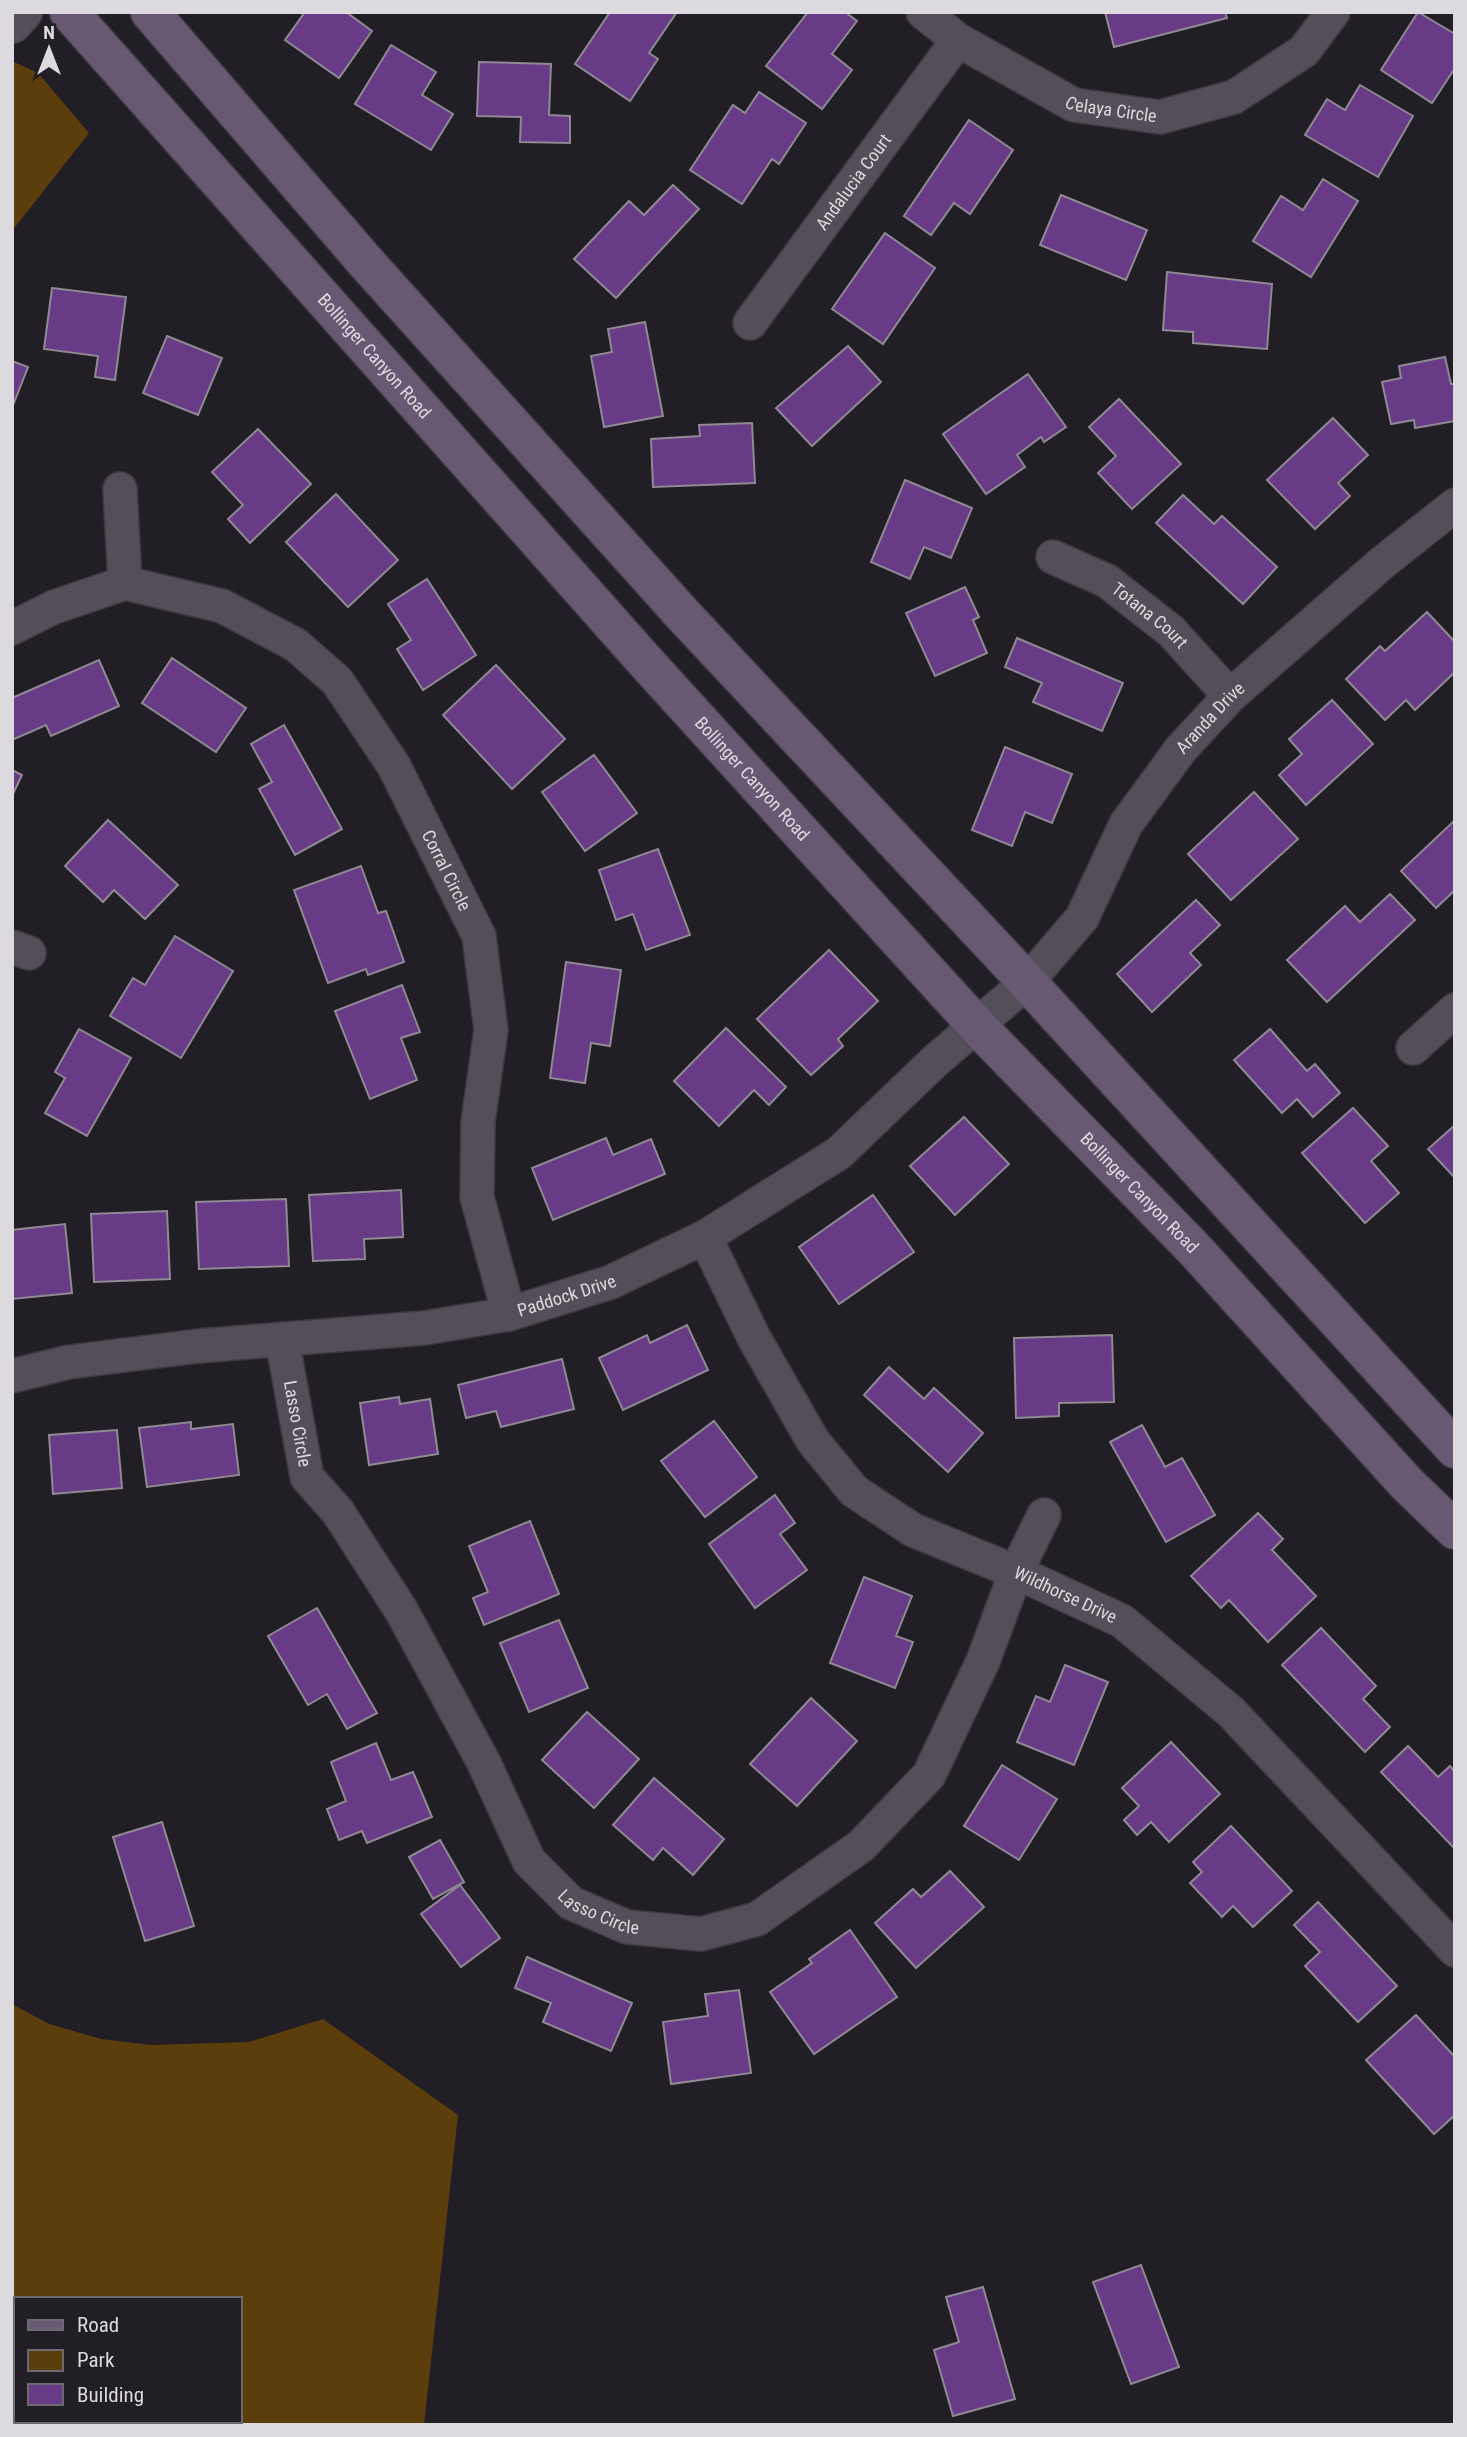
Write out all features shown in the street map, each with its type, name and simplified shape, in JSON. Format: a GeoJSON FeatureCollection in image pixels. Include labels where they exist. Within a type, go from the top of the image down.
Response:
{"type":"FeatureCollection","features":[{"type":"Feature","properties":{"kind":"main road","name":"Bollinger Canyon Road"},"geometry":{"type":"LineString","coordinates":[[69,12],[626,639],[978,1027],[1196,1251],[1407,1484],[1455,1530]]}},
{"type":"Feature","properties":{"kind":"main road"},"geometry":{"type":"LineString","coordinates":[[150,12],[363,259],[667,597],[1027,982],[1455,1449]]}},
{"type":"Feature","properties":{"kind":"street"},"geometry":{"type":"LineString","coordinates":[[12,24],[23,12]]}},
{"type":"Feature","properties":{"kind":"street","name":"Celaya Circle"},"geometry":{"type":"LineString","coordinates":[[923,12],[958,40],[1074,105],[1160,117],[1234,97],[1304,51],[1333,12]]}},
{"type":"Feature","properties":{"kind":"street","name":"Andalucia Court"},"geometry":{"type":"LineString","coordinates":[[750,323],[958,40]]}},
{"type":"Feature","properties":{"kind":"street"},"geometry":{"type":"LineString","coordinates":[[12,628],[54,607],[125,583],[120,488]]}},
{"type":"Feature","properties":{"kind":"street","name":"Aranda Drive"},"geometry":{"type":"LineString","coordinates":[[1027,982],[1082,918],[1126,824],[1181,749],[1230,696],[1382,564],[1455,506]]}},
{"type":"Feature","properties":{"kind":"street","name":"Totana Court"},"geometry":{"type":"LineString","coordinates":[[1053,557],[1107,581],[1171,631],[1230,696]]}},
{"type":"Feature","properties":{"kind":"street","name":"Corral Circle"},"geometry":{"type":"LineString","coordinates":[[125,583],[222,606],[296,645],[337,681],[394,765],[479,936],[491,1030],[478,1122],[477,1197],[509,1314]]}},
{"type":"Feature","properties":{"kind":"street","name":"Paddock Drive"},"geometry":{"type":"LineString","coordinates":[[12,1376],[82,1361],[282,1339],[424,1328],[509,1314],[611,1282],[705,1237],[839,1153],[936,1061],[1027,982]]}},
{"type":"Feature","properties":{"kind":"street"},"geometry":{"type":"LineString","coordinates":[[1413,1048],[1455,1010]]}},
{"type":"Feature","properties":{"kind":"street","name":"Wildhorse Drive"},"geometry":{"type":"LineString","coordinates":[[705,1237],[754,1338],[813,1441],[854,1491],[913,1530],[1016,1572],[1122,1621],[1231,1712],[1455,1950]]}},
{"type":"Feature","properties":{"kind":"street","name":"Lasso Circle"},"geometry":{"type":"LineString","coordinates":[[282,1339],[307,1477],[338,1512],[401,1610],[484,1763],[529,1861],[571,1903],[627,1927],[701,1934],[757,1919],[861,1846],[929,1775],[984,1661],[1016,1572],[1044,1515]]}},
{"type":"Feature","properties":{"kind":"green space"},"geometry":{"type":"Polygon","coordinates":[[[12,61],[38,73],[89,133],[12,231],[12,61]]]}},
{"type":"Feature","properties":{"kind":"green space"},"geometry":{"type":"Polygon","coordinates":[[[12,2004],[49,2024],[101,2039],[151,2045],[249,2042],[323,2019],[458,2115],[424,2425],[12,2425],[12,2004]]]}},
{"type":"Feature","properties":{"kind":"building"},"geometry":{"type":"Polygon","coordinates":[[[305,12],[346,12],[372,31],[339,78],[285,40],[305,12]]]}},
{"type":"Feature","properties":{"kind":"building"},"geometry":{"type":"Polygon","coordinates":[[[610,12],[677,12],[649,53],[658,59],[630,101],[575,64],[610,12]]]}},
{"type":"Feature","properties":{"kind":"building"},"geometry":{"type":"Polygon","coordinates":[[[808,12],[845,12],[857,21],[832,54],[852,70],[822,109],[766,66],[808,12]]]}},
{"type":"Feature","properties":{"kind":"building"},"geometry":{"type":"Polygon","coordinates":[[[1105,12],[1225,12],[1227,18],[1114,47],[1105,12]]]}},
{"type":"Feature","properties":{"kind":"building"},"geometry":{"type":"Polygon","coordinates":[[[1418,12],[1455,34],[1455,68],[1432,103],[1381,70],[1418,12]]]}},
{"type":"Feature","properties":{"kind":"building"},"geometry":{"type":"Polygon","coordinates":[[[391,45],[436,72],[422,95],[453,114],[431,150],[355,104],[391,45]]]}},
{"type":"Feature","properties":{"kind":"building"},"geometry":{"type":"Polygon","coordinates":[[[479,62],[551,64],[549,115],[570,116],[570,143],[520,142],[521,117],[477,116],[479,62]]]}},
{"type":"Feature","properties":{"kind":"building"},"geometry":{"type":"Polygon","coordinates":[[[1360,85],[1413,116],[1378,177],[1305,135],[1327,99],[1345,110],[1360,85]]]}},
{"type":"Feature","properties":{"kind":"building"},"geometry":{"type":"Polygon","coordinates":[[[759,92],[806,123],[779,164],[772,159],[742,204],[690,170],[733,105],[745,113],[759,92]]]}},
{"type":"Feature","properties":{"kind":"building"},"geometry":{"type":"Polygon","coordinates":[[[969,120],[1013,150],[970,214],[954,203],[931,235],[904,216],[969,120]]]}},
{"type":"Feature","properties":{"kind":"building"},"geometry":{"type":"Polygon","coordinates":[[[1323,179],[1358,201],[1311,277],[1253,241],[1281,196],[1303,210],[1323,179]]]}},
{"type":"Feature","properties":{"kind":"building"},"geometry":{"type":"Polygon","coordinates":[[[673,185],[699,209],[616,298],[574,259],[629,201],[644,215],[673,185]]]}},
{"type":"Feature","properties":{"kind":"building"},"geometry":{"type":"Polygon","coordinates":[[[1061,195],[1147,230],[1126,280],[1040,245],[1061,195]]]}},
{"type":"Feature","properties":{"kind":"building"},"geometry":{"type":"Polygon","coordinates":[[[885,233],[935,268],[883,344],[832,309],[885,233]]]}},
{"type":"Feature","properties":{"kind":"building"},"geometry":{"type":"Polygon","coordinates":[[[1167,272],[1272,284],[1267,349],[1193,343],[1193,332],[1163,330],[1167,272]]]}},
{"type":"Feature","properties":{"kind":"building"},"geometry":{"type":"Polygon","coordinates":[[[52,288],[126,297],[115,380],[95,377],[98,356],[44,349],[52,288]]]}},
{"type":"Feature","properties":{"kind":"building"},"geometry":{"type":"Polygon","coordinates":[[[645,322],[663,416],[604,427],[591,356],[612,352],[608,329],[645,322]]]}},
{"type":"Feature","properties":{"kind":"building"},"geometry":{"type":"Polygon","coordinates":[[[167,336],[222,358],[198,415],[143,393],[167,336]]]}},
{"type":"Feature","properties":{"kind":"building"},"geometry":{"type":"Polygon","coordinates":[[[848,346],[881,382],[812,446],[776,408],[848,346]]]}},
{"type":"Feature","properties":{"kind":"building"},"geometry":{"type":"Polygon","coordinates":[[[1445,357],[1451,384],[1455,384],[1455,421],[1415,428],[1414,420],[1391,424],[1382,382],[1401,378],[1399,366],[1445,357]]]}},
{"type":"Feature","properties":{"kind":"building"},"geometry":{"type":"Polygon","coordinates":[[[12,361],[28,367],[12,408],[12,361]]]}},
{"type":"Feature","properties":{"kind":"building"},"geometry":{"type":"Polygon","coordinates":[[[1028,374],[1066,427],[1044,442],[1041,437],[1017,455],[1025,467],[986,494],[943,434],[1028,374]]]}},
{"type":"Feature","properties":{"kind":"building"},"geometry":{"type":"Polygon","coordinates":[[[1119,399],[1181,464],[1132,509],[1098,473],[1116,456],[1089,427],[1119,399]]]}},
{"type":"Feature","properties":{"kind":"building"},"geometry":{"type":"Polygon","coordinates":[[[1333,418],[1368,455],[1338,483],[1350,496],[1315,529],[1267,480],[1333,418]]]}},
{"type":"Feature","properties":{"kind":"building"},"geometry":{"type":"Polygon","coordinates":[[[752,423],[755,483],[653,487],[651,439],[700,436],[699,425],[752,423]]]}},
{"type":"Feature","properties":{"kind":"building"},"geometry":{"type":"Polygon","coordinates":[[[258,429],[311,484],[250,543],[228,519],[243,505],[212,472],[258,429]]]}},
{"type":"Feature","properties":{"kind":"building"},"geometry":{"type":"Polygon","coordinates":[[[905,480],[972,508],[951,558],[924,547],[910,579],[871,562],[905,480]]]}},
{"type":"Feature","properties":{"kind":"building"},"geometry":{"type":"Polygon","coordinates":[[[336,494],[398,560],[348,607],[286,542],[336,494]]]}},
{"type":"Feature","properties":{"kind":"building"},"geometry":{"type":"Polygon","coordinates":[[[1183,495],[1214,524],[1222,516],[1277,567],[1243,604],[1156,523],[1183,495]]]}},
{"type":"Feature","properties":{"kind":"building"},"geometry":{"type":"Polygon","coordinates":[[[427,579],[476,655],[423,690],[397,649],[411,640],[388,604],[427,579]]]}},
{"type":"Feature","properties":{"kind":"building"},"geometry":{"type":"Polygon","coordinates":[[[965,587],[979,617],[973,620],[987,653],[935,676],[906,613],[965,587]]]}},
{"type":"Feature","properties":{"kind":"building"},"geometry":{"type":"Polygon","coordinates":[[[1427,612],[1455,642],[1455,672],[1415,710],[1406,700],[1385,720],[1346,679],[1380,646],[1385,651],[1427,612]]]}},
{"type":"Feature","properties":{"kind":"building"},"geometry":{"type":"Polygon","coordinates":[[[1017,638],[1123,683],[1102,731],[1033,702],[1042,683],[1005,667],[1017,638]]]}},
{"type":"Feature","properties":{"kind":"building"},"geometry":{"type":"Polygon","coordinates":[[[172,658],[246,708],[216,752],[142,703],[172,658]]]}},
{"type":"Feature","properties":{"kind":"building"},"geometry":{"type":"Polygon","coordinates":[[[99,660],[119,706],[51,736],[46,725],[12,740],[12,698],[99,660]]]}},
{"type":"Feature","properties":{"kind":"building"},"geometry":{"type":"Polygon","coordinates":[[[496,665],[565,739],[512,789],[443,715],[496,665]]]}},
{"type":"Feature","properties":{"kind":"building"},"geometry":{"type":"Polygon","coordinates":[[[1332,700],[1373,744],[1306,805],[1279,775],[1302,754],[1289,739],[1332,700]]]}},
{"type":"Feature","properties":{"kind":"building"},"geometry":{"type":"Polygon","coordinates":[[[284,725],[342,829],[295,855],[259,789],[272,782],[251,744],[284,725]]]}},
{"type":"Feature","properties":{"kind":"building"},"geometry":{"type":"Polygon","coordinates":[[[1005,747],[1072,774],[1052,823],[1025,812],[1012,846],[972,830],[1005,747]]]}},
{"type":"Feature","properties":{"kind":"building"},"geometry":{"type":"Polygon","coordinates":[[[594,755],[637,813],[585,851],[542,792],[594,755]]]}},
{"type":"Feature","properties":{"kind":"building"},"geometry":{"type":"Polygon","coordinates":[[[12,770],[22,775],[12,796],[12,770]]]}},
{"type":"Feature","properties":{"kind":"building"},"geometry":{"type":"Polygon","coordinates":[[[1254,792],[1298,839],[1231,900],[1188,854],[1254,792]]]}},
{"type":"Feature","properties":{"kind":"building"},"geometry":{"type":"Polygon","coordinates":[[[108,820],[178,885],[145,919],[114,890],[103,902],[65,866],[108,820]]]}},
{"type":"Feature","properties":{"kind":"building"},"geometry":{"type":"Polygon","coordinates":[[[1455,820],[1455,890],[1436,908],[1401,871],[1455,820]]]}},
{"type":"Feature","properties":{"kind":"building"},"geometry":{"type":"Polygon","coordinates":[[[658,849],[690,935],[646,950],[633,914],[616,920],[599,870],[658,849]]]}},
{"type":"Feature","properties":{"kind":"building"},"geometry":{"type":"Polygon","coordinates":[[[361,866],[378,913],[386,911],[404,962],[368,975],[366,969],[328,983],[294,890],[361,866]]]}},
{"type":"Feature","properties":{"kind":"building"},"geometry":{"type":"Polygon","coordinates":[[[1390,894],[1415,920],[1327,1002],[1287,960],[1345,906],[1360,922],[1390,894]]]}},
{"type":"Feature","properties":{"kind":"building"},"geometry":{"type":"Polygon","coordinates":[[[1196,900],[1220,925],[1190,953],[1201,965],[1152,1012],[1117,974],[1196,900]]]}},
{"type":"Feature","properties":{"kind":"building"},"geometry":{"type":"Polygon","coordinates":[[[175,936],[233,971],[181,1058],[110,1016],[133,978],[145,985],[175,936]]]}},
{"type":"Feature","properties":{"kind":"building"},"geometry":{"type":"Polygon","coordinates":[[[829,950],[878,1001],[838,1039],[843,1046],[811,1075],[757,1019],[829,950]]]}},
{"type":"Feature","properties":{"kind":"building"},"geometry":{"type":"Polygon","coordinates":[[[566,962],[621,970],[610,1046],[591,1043],[585,1083],[550,1078],[566,962]]]}},
{"type":"Feature","properties":{"kind":"building"},"geometry":{"type":"Polygon","coordinates":[[[402,985],[420,1032],[401,1038],[417,1080],[370,1099],[335,1011],[402,985]]]}},
{"type":"Feature","properties":{"kind":"building"},"geometry":{"type":"Polygon","coordinates":[[[726,1028],[786,1087],[769,1105],[754,1090],[719,1126],[674,1081],[726,1028]]]}},
{"type":"Feature","properties":{"kind":"building"},"geometry":{"type":"Polygon","coordinates":[[[79,1029],[131,1058],[87,1136],[45,1113],[65,1078],[55,1072],[79,1029]]]}},
{"type":"Feature","properties":{"kind":"building"},"geometry":{"type":"Polygon","coordinates":[[[1270,1029],[1307,1071],[1315,1064],[1340,1093],[1313,1117],[1297,1099],[1282,1113],[1234,1060],[1270,1029]]]}},
{"type":"Feature","properties":{"kind":"building"},"geometry":{"type":"Polygon","coordinates":[[[1353,1108],[1388,1146],[1371,1161],[1399,1193],[1365,1223],[1302,1153],[1353,1108]]]}},
{"type":"Feature","properties":{"kind":"building"},"geometry":{"type":"Polygon","coordinates":[[[964,1117],[1009,1164],[955,1215],[910,1166],[964,1117]]]}},
{"type":"Feature","properties":{"kind":"building"},"geometry":{"type":"Polygon","coordinates":[[[1455,1125],[1455,1178],[1428,1149],[1455,1125]]]}},
{"type":"Feature","properties":{"kind":"building"},"geometry":{"type":"Polygon","coordinates":[[[606,1138],[613,1155],[651,1139],[665,1174],[553,1220],[532,1168],[606,1138]]]}},
{"type":"Feature","properties":{"kind":"building"},"geometry":{"type":"Polygon","coordinates":[[[401,1190],[403,1237],[364,1239],[365,1259],[313,1261],[309,1195],[401,1190]]]}},
{"type":"Feature","properties":{"kind":"building"},"geometry":{"type":"Polygon","coordinates":[[[873,1195],[914,1252],[839,1304],[799,1247],[873,1195]]]}},
{"type":"Feature","properties":{"kind":"building"},"geometry":{"type":"Polygon","coordinates":[[[286,1199],[289,1266],[199,1269],[196,1202],[286,1199]]]}},
{"type":"Feature","properties":{"kind":"building"},"geometry":{"type":"Polygon","coordinates":[[[167,1211],[170,1279],[94,1282],[91,1214],[167,1211]]]}},
{"type":"Feature","properties":{"kind":"building"},"geometry":{"type":"Polygon","coordinates":[[[65,1224],[72,1293],[12,1299],[12,1230],[65,1224]]]}},
{"type":"Feature","properties":{"kind":"building"},"geometry":{"type":"Polygon","coordinates":[[[687,1325],[708,1370],[623,1410],[599,1358],[647,1335],[650,1343],[687,1325]]]}},
{"type":"Feature","properties":{"kind":"building"},"geometry":{"type":"Polygon","coordinates":[[[1112,1335],[1114,1402],[1059,1403],[1059,1416],[1016,1418],[1014,1338],[1112,1335]]]}},
{"type":"Feature","properties":{"kind":"building"},"geometry":{"type":"Polygon","coordinates":[[[562,1359],[574,1409],[501,1427],[496,1411],[466,1418],[458,1385],[562,1359]]]}},
{"type":"Feature","properties":{"kind":"building"},"geometry":{"type":"Polygon","coordinates":[[[889,1367],[924,1399],[934,1388],[983,1433],[948,1472],[864,1395],[889,1367]]]}},
{"type":"Feature","properties":{"kind":"building"},"geometry":{"type":"Polygon","coordinates":[[[399,1397],[400,1404],[430,1399],[438,1454],[369,1465],[360,1403],[399,1397]]]}},
{"type":"Feature","properties":{"kind":"building"},"geometry":{"type":"Polygon","coordinates":[[[714,1421],[757,1477],[705,1517],[661,1461],[714,1421]]]}},
{"type":"Feature","properties":{"kind":"building"},"geometry":{"type":"Polygon","coordinates":[[[191,1422],[191,1429],[233,1424],[239,1475],[147,1487],[139,1428],[191,1422]]]}},
{"type":"Feature","properties":{"kind":"building"},"geometry":{"type":"Polygon","coordinates":[[[1142,1425],[1165,1467],[1182,1458],[1215,1515],[1166,1542],[1110,1442],[1142,1425]]]}},
{"type":"Feature","properties":{"kind":"building"},"geometry":{"type":"Polygon","coordinates":[[[117,1430],[122,1488],[53,1494],[49,1435],[117,1430]]]}},
{"type":"Feature","properties":{"kind":"building"},"geometry":{"type":"Polygon","coordinates":[[[775,1495],[795,1523],[780,1534],[807,1570],[755,1608],[709,1544],[775,1495]]]}},
{"type":"Feature","properties":{"kind":"building"},"geometry":{"type":"Polygon","coordinates":[[[1258,1513],[1283,1539],[1272,1550],[1316,1596],[1268,1642],[1229,1600],[1221,1608],[1191,1576],[1258,1513]]]}},
{"type":"Feature","properties":{"kind":"building"},"geometry":{"type":"Polygon","coordinates":[[[530,1521],[559,1594],[484,1625],[473,1598],[488,1592],[469,1546],[530,1521]]]}},
{"type":"Feature","properties":{"kind":"building"},"geometry":{"type":"Polygon","coordinates":[[[864,1577],[912,1596],[896,1636],[913,1642],[895,1688],[830,1663],[864,1577]]]}},
{"type":"Feature","properties":{"kind":"building"},"geometry":{"type":"Polygon","coordinates":[[[317,1608],[377,1713],[347,1729],[327,1694],[308,1705],[268,1636],[317,1608]]]}},
{"type":"Feature","properties":{"kind":"building"},"geometry":{"type":"Polygon","coordinates":[[[559,1620],[588,1688],[529,1712],[500,1643],[559,1620]]]}},
{"type":"Feature","properties":{"kind":"building"},"geometry":{"type":"Polygon","coordinates":[[[1321,1628],[1376,1686],[1363,1699],[1390,1727],[1365,1752],[1282,1665],[1321,1628]]]}},
{"type":"Feature","properties":{"kind":"building"},"geometry":{"type":"Polygon","coordinates":[[[1065,1665],[1108,1682],[1074,1765],[1017,1742],[1036,1696],[1050,1702],[1065,1665]]]}},
{"type":"Feature","properties":{"kind":"building"},"geometry":{"type":"Polygon","coordinates":[[[811,1698],[857,1741],[797,1806],[750,1764],[811,1698]]]}},
{"type":"Feature","properties":{"kind":"building"},"geometry":{"type":"Polygon","coordinates":[[[587,1712],[639,1759],[594,1808],[542,1760],[587,1712]]]}},
{"type":"Feature","properties":{"kind":"building"},"geometry":{"type":"Polygon","coordinates":[[[1171,1742],[1220,1794],[1169,1842],[1151,1822],[1137,1835],[1124,1820],[1139,1806],[1122,1788],[1171,1742]]]}},
{"type":"Feature","properties":{"kind":"building"},"geometry":{"type":"Polygon","coordinates":[[[376,1743],[391,1780],[413,1772],[432,1817],[367,1843],[362,1831],[339,1840],[327,1809],[346,1801],[331,1762],[376,1743]]]}},
{"type":"Feature","properties":{"kind":"building"},"geometry":{"type":"Polygon","coordinates":[[[1408,1746],[1438,1777],[1450,1766],[1455,1772],[1455,1849],[1381,1772],[1408,1746]]]}},
{"type":"Feature","properties":{"kind":"building"},"geometry":{"type":"Polygon","coordinates":[[[1002,1765],[1057,1799],[1019,1860],[964,1826],[1002,1765]]]}},
{"type":"Feature","properties":{"kind":"building"},"geometry":{"type":"Polygon","coordinates":[[[654,1778],[724,1839],[693,1875],[663,1848],[653,1860],[613,1825],[654,1778]]]}},
{"type":"Feature","properties":{"kind":"building"},"geometry":{"type":"Polygon","coordinates":[[[162,1822],[194,1926],[145,1941],[113,1837],[162,1822]]]}},
{"type":"Feature","properties":{"kind":"building"},"geometry":{"type":"Polygon","coordinates":[[[1231,1826],[1292,1891],[1253,1927],[1233,1906],[1222,1917],[1190,1883],[1202,1872],[1193,1862],[1231,1826]]]}},
{"type":"Feature","properties":{"kind":"building"},"geometry":{"type":"Polygon","coordinates":[[[440,1840],[464,1882],[433,1899],[409,1857],[440,1840]]]}},
{"type":"Feature","properties":{"kind":"building"},"geometry":{"type":"Polygon","coordinates":[[[950,1871],[984,1907],[916,1968],[875,1923],[913,1889],[921,1897],[950,1871]]]}},
{"type":"Feature","properties":{"kind":"building"},"geometry":{"type":"Polygon","coordinates":[[[460,1885],[500,1938],[461,1967],[421,1914],[460,1885]]]}},
{"type":"Feature","properties":{"kind":"building"},"geometry":{"type":"Polygon","coordinates":[[[1318,1902],[1397,1986],[1358,2022],[1305,1966],[1320,1952],[1294,1925],[1318,1902]]]}},
{"type":"Feature","properties":{"kind":"building"},"geometry":{"type":"Polygon","coordinates":[[[850,1930],[897,1997],[814,2054],[770,1992],[812,1963],[809,1959],[850,1930]]]}},
{"type":"Feature","properties":{"kind":"building"},"geometry":{"type":"Polygon","coordinates":[[[527,1957],[632,2003],[611,2051],[543,2022],[551,2003],[515,1988],[527,1957]]]}},
{"type":"Feature","properties":{"kind":"building"},"geometry":{"type":"Polygon","coordinates":[[[739,1990],[751,2073],[671,2084],[663,2022],[708,2016],[705,1994],[739,1990]]]}},
{"type":"Feature","properties":{"kind":"building"},"geometry":{"type":"Polygon","coordinates":[[[1416,2015],[1455,2057],[1455,2115],[1434,2134],[1366,2060],[1416,2015]]]}},
{"type":"Feature","properties":{"kind":"building"},"geometry":{"type":"Polygon","coordinates":[[[1141,2265],[1179,2367],[1131,2384],[1093,2282],[1141,2265]]]}},
{"type":"Feature","properties":{"kind":"building"},"geometry":{"type":"Polygon","coordinates":[[[983,2287],[1015,2399],[953,2416],[934,2350],[959,2342],[946,2297],[983,2287]]]}}]}
